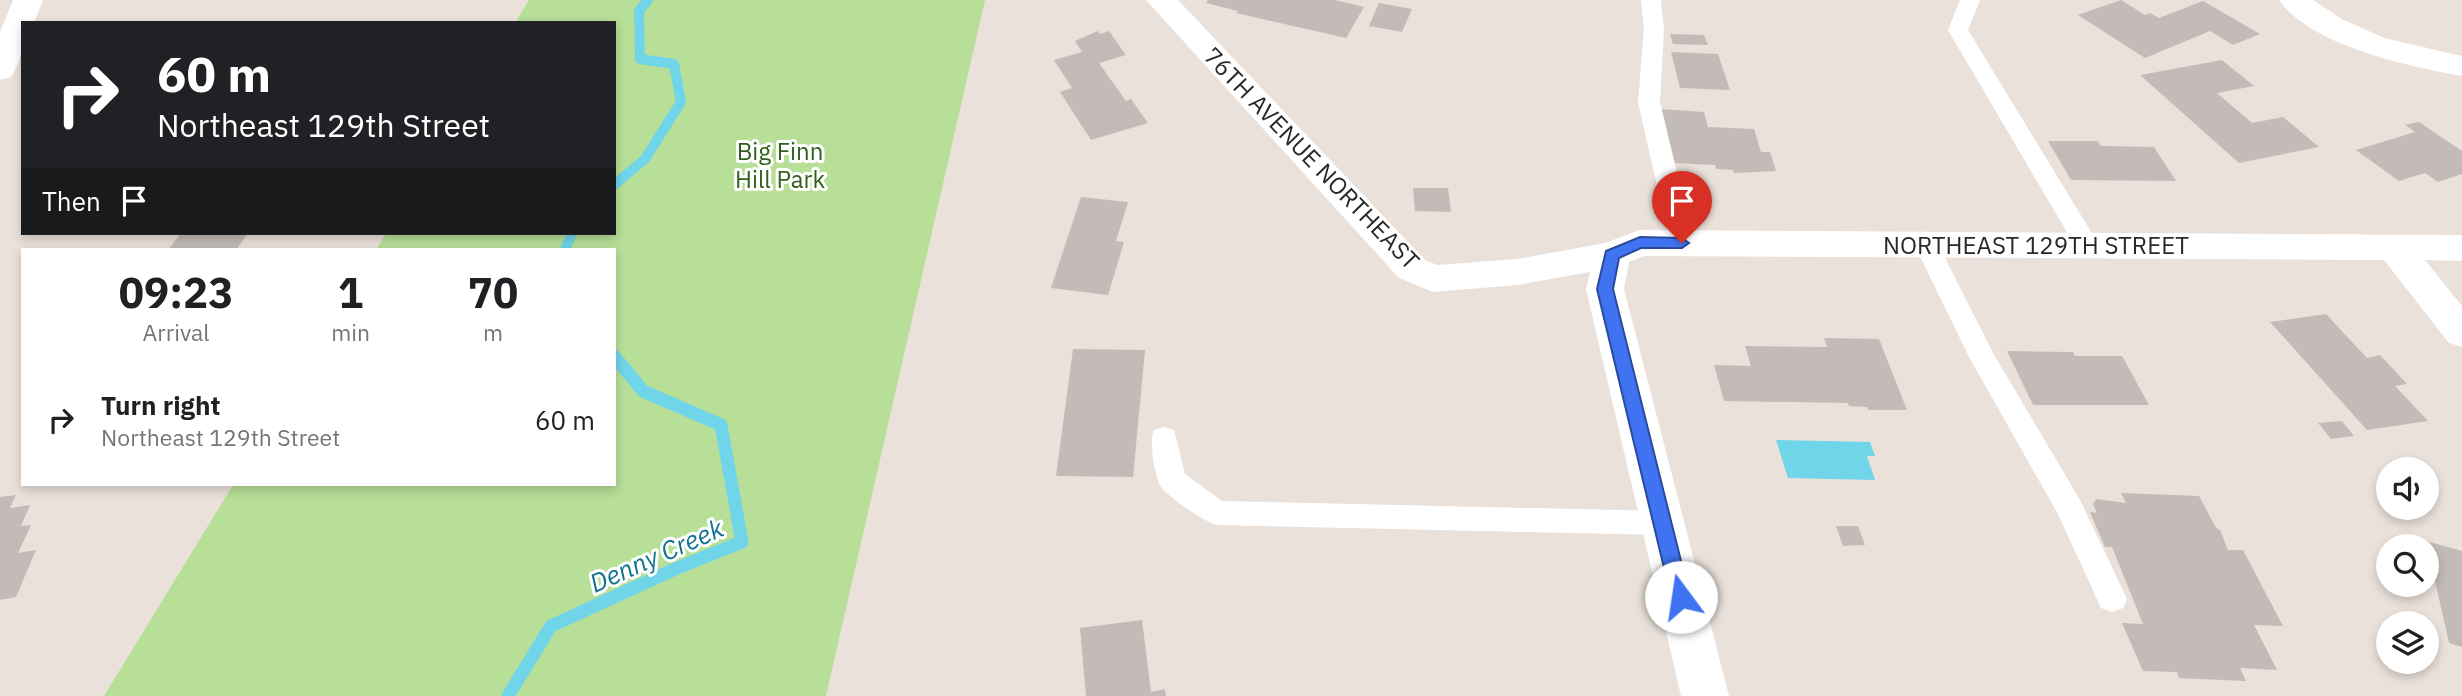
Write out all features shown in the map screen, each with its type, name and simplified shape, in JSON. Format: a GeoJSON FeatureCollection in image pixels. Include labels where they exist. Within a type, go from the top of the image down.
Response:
{"type":"FeatureCollection","features":[{"type":"Feature","properties":{"kind":"street"},"geometry":{"type":"LineString","coordinates":[[0,70],[28,0]]}},
{"type":"Feature","properties":{"kind":"street","name":"76TH AVENUE NORTHEAST"},"geometry":{"type":"LineString","coordinates":[[1161,0],[1412,269],[1433,279],[1517,272],[1612,255]]}},
{"type":"Feature","properties":{"kind":"street"},"geometry":{"type":"LineString","coordinates":[[2294,0],[2311,15],[2340,31],[2428,61],[2462,66]]}},
{"type":"Feature","properties":{"kind":"street","name":"NORTHEAST 129TH STREET"},"geometry":{"type":"LineString","coordinates":[[1612,255],[1640,243],[2462,248]]}},
{"type":"Feature","properties":{"kind":"street"},"geometry":{"type":"LineString","coordinates":[[2393,246],[2462,333]]}},
{"type":"Feature","properties":{"kind":"street"},"geometry":{"type":"LineString","coordinates":[[1612,255],[1605,289],[1705,696]]}},
{"type":"Feature","properties":{"kind":"lane"},"geometry":{"type":"LineString","coordinates":[[1651,0],[1654,29],[1649,102],[1682,243]]}},
{"type":"Feature","properties":{"kind":"lane"},"geometry":{"type":"LineString","coordinates":[[1970,0],[1958,30],[2087,245]]}},
{"type":"Feature","properties":{"kind":"lane"},"geometry":{"type":"LineString","coordinates":[[1926,244],[1982,356],[2070,509],[2112,599]]}},
{"type":"Feature","properties":{"kind":"lane"},"geometry":{"type":"LineString","coordinates":[[1164,438],[1172,480],[1216,513],[1662,523]]}},
{"type":"Feature","properties":{"kind":"green space","name":"Big Finn Hill Park"},"geometry":{"type":"Polygon","coordinates":[[[529,0],[985,0],[826,696],[104,696],[232,486],[616,486],[616,248],[377,248],[385,235],[616,235],[616,21],[516,21],[529,0]]]}},
{"type":"Feature","properties":{"kind":"water"},"geometry":{"type":"Polygon","coordinates":[[[1776,440],[1870,442],[1875,456],[1867,456],[1875,480],[1788,478],[1776,440]]]}},
{"type":"Feature","properties":{"kind":"building"},"geometry":{"type":"Polygon","coordinates":[[[1208,0],[1335,0],[1364,7],[1346,38],[1236,13],[1238,11],[1206,3],[1208,0]]]}},
{"type":"Feature","properties":{"kind":"building"},"geometry":{"type":"Polygon","coordinates":[[[2121,0],[2145,15],[2150,13],[2159,18],[2203,1],[2260,34],[2233,45],[2210,31],[2145,58],[2078,15],[2121,0]]]}},
{"type":"Feature","properties":{"kind":"building"},"geometry":{"type":"Polygon","coordinates":[[[1379,3],[1412,9],[1402,32],[1369,26],[1379,3]]]}},
{"type":"Feature","properties":{"kind":"building"},"geometry":{"type":"Polygon","coordinates":[[[1098,31],[1100,34],[1109,31],[1126,55],[1099,63],[1126,101],[1131,99],[1148,123],[1091,140],[1060,92],[1072,88],[1054,60],[1082,52],[1075,41],[1098,31]]]}},
{"type":"Feature","properties":{"kind":"building"},"geometry":{"type":"Polygon","coordinates":[[[1670,34],[1704,35],[1708,45],[1673,44],[1670,34]]]}},
{"type":"Feature","properties":{"kind":"building"},"geometry":{"type":"Polygon","coordinates":[[[1671,52],[1718,54],[1730,90],[1680,88],[1671,52]]]}},
{"type":"Feature","properties":{"kind":"building"},"geometry":{"type":"Polygon","coordinates":[[[2222,60],[2254,86],[2217,93],[2252,123],[2283,117],[2319,147],[2239,163],[2140,75],[2222,60]]]}},
{"type":"Feature","properties":{"kind":"building"},"geometry":{"type":"Polygon","coordinates":[[[1660,109],[1704,112],[1708,127],[1754,129],[1761,152],[1770,152],[1776,171],[1734,173],[1733,170],[1716,169],[1715,165],[1672,163],[1660,109]]]}},
{"type":"Feature","properties":{"kind":"building"},"geometry":{"type":"Polygon","coordinates":[[[2419,122],[2462,151],[2462,174],[2438,182],[2425,173],[2399,181],[2356,150],[2415,132],[2405,125],[2419,122]]]}},
{"type":"Feature","properties":{"kind":"building"},"geometry":{"type":"Polygon","coordinates":[[[2048,141],[2098,141],[2101,146],[2154,147],[2176,181],[2071,180],[2048,141]]]}},
{"type":"Feature","properties":{"kind":"building"},"geometry":{"type":"Polygon","coordinates":[[[1413,188],[1448,188],[1451,212],[1415,211],[1413,188]]]}},
{"type":"Feature","properties":{"kind":"building"},"geometry":{"type":"Polygon","coordinates":[[[1081,197],[1128,202],[1116,241],[1124,242],[1108,295],[1051,288],[1081,197]]]}},
{"type":"Feature","properties":{"kind":"building"},"geometry":{"type":"Polygon","coordinates":[[[179,235],[247,235],[237,248],[170,248],[179,235]]]}},
{"type":"Feature","properties":{"kind":"building"},"geometry":{"type":"Polygon","coordinates":[[[2326,314],[2367,358],[2380,355],[2407,384],[2395,386],[2428,421],[2367,430],[2270,322],[2326,314]]]}},
{"type":"Feature","properties":{"kind":"building"},"geometry":{"type":"Polygon","coordinates":[[[1824,338],[1879,339],[1907,410],[1868,410],[1867,407],[1849,406],[1848,403],[1724,401],[1714,365],[1751,366],[1745,346],[1827,347],[1824,338]]]}},
{"type":"Feature","properties":{"kind":"building"},"geometry":{"type":"Polygon","coordinates":[[[1073,349],[1145,350],[1133,477],[1056,476],[1073,349]]]}},
{"type":"Feature","properties":{"kind":"building"},"geometry":{"type":"Polygon","coordinates":[[[2007,351],[2122,356],[2149,405],[2033,405],[2007,351]]]}},
{"type":"Feature","properties":{"kind":"building"},"geometry":{"type":"Polygon","coordinates":[[[2342,421],[2354,436],[2331,439],[2318,423],[2342,421]]]}},
{"type":"Feature","properties":{"kind":"building"},"geometry":{"type":"Polygon","coordinates":[[[2121,493],[2199,496],[2216,528],[2220,530],[2228,550],[2243,550],[2283,626],[2254,625],[2277,670],[2240,668],[2246,681],[2179,678],[2177,672],[2143,671],[2122,623],[2143,624],[2112,547],[2105,547],[2090,512],[2097,513],[2093,504],[2096,499],[2126,503],[2121,493]]]}},
{"type":"Feature","properties":{"kind":"building"},"geometry":{"type":"Polygon","coordinates":[[[16,495],[10,508],[30,505],[21,526],[31,525],[18,553],[36,550],[16,597],[0,600],[0,497],[16,495]]]}},
{"type":"Feature","properties":{"kind":"building"},"geometry":{"type":"Polygon","coordinates":[[[1836,526],[1858,526],[1865,545],[1843,546],[1836,526]]]}},
{"type":"Feature","properties":{"kind":"building"},"geometry":{"type":"Polygon","coordinates":[[[2439,545],[2462,551],[2462,647],[2449,643],[2439,597],[2439,545]]]}},
{"type":"Feature","properties":{"kind":"building"},"geometry":{"type":"Polygon","coordinates":[[[1142,620],[1151,692],[1165,689],[1166,696],[1086,696],[1080,628],[1142,620]]]}},
{"type":"Feature","properties":{"kind":"waterway","name":"Denny Creek"},"geometry":{"type":"LineString","coordinates":[[616,183],[645,159],[681,102],[674,64],[640,59],[639,11],[648,0]]}},
{"type":"Feature","properties":{"kind":"waterway","name":"Denny Creek"},"geometry":{"type":"LineString","coordinates":[[566,248],[571,235]]}},
{"type":"Feature","properties":{"kind":"waterway","name":"Denny Creek"},"geometry":{"type":"LineString","coordinates":[[508,696],[551,626],[675,569],[742,542],[721,425],[643,391],[616,358]]}},
{"type":"Feature","properties":{"kind":"route"},"geometry":{"type":"LineString","coordinates":[[1681,597],[1605,289],[1612,255],[1640,243],[1682,243]]}}]}
